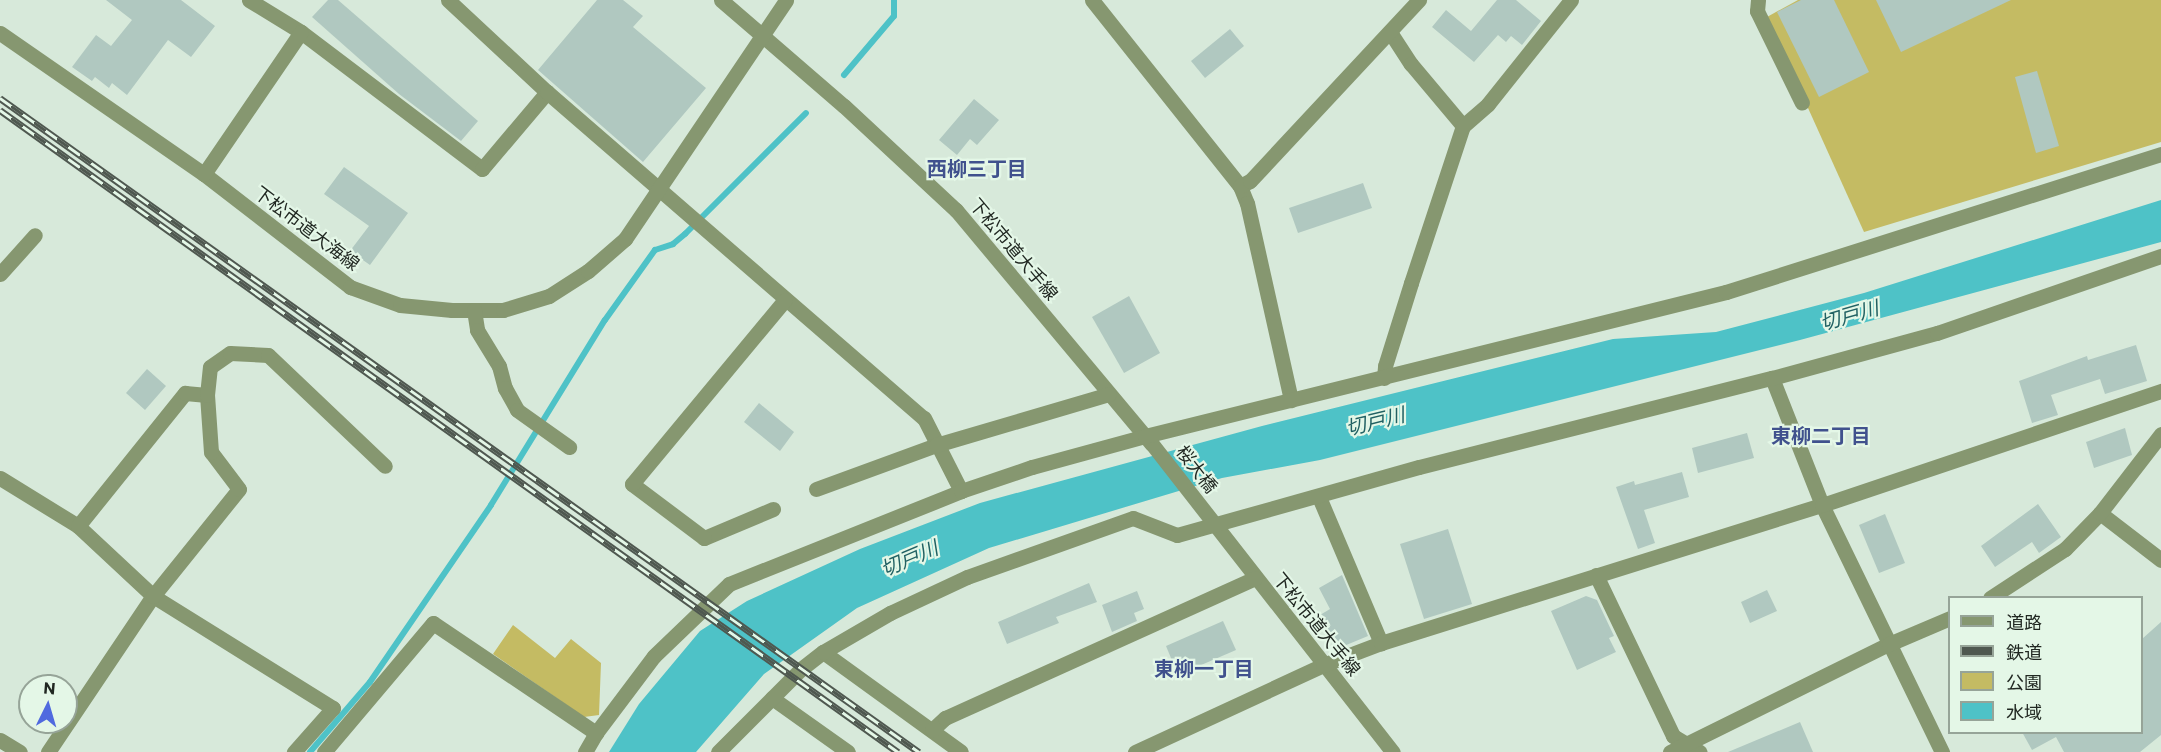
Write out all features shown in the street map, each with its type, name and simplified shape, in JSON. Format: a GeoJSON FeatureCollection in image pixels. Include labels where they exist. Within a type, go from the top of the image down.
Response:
{"type":"FeatureCollection","features":[{"type":"Feature","properties":{"kind":"street"},"geometry":{"type":"LineString","coordinates":[[249,0],[301,32],[482,169],[547,92]]}},
{"type":"Feature","properties":{"kind":"street"},"geometry":{"type":"LineString","coordinates":[[448,0],[547,92],[924,418],[961,491]]}},
{"type":"Feature","properties":{"kind":"street","name":"下松市道大手線"},"geometry":{"type":"LineString","coordinates":[[721,0],[844,106],[956,210],[1149,440]]}},
{"type":"Feature","properties":{"kind":"street","name":"下松市道大海線"},"geometry":{"type":"LineString","coordinates":[[0,33],[204,174],[350,286],[400,305],[503,310],[549,296],[588,271],[625,239],[661,189],[786,0]]}},
{"type":"Feature","properties":{"kind":"street"},"geometry":{"type":"LineString","coordinates":[[1092,0],[1240,186],[1246,203],[1291,400]]}},
{"type":"Feature","properties":{"kind":"street"},"geometry":{"type":"LineString","coordinates":[[1240,186],[1250,181],[1419,0]]}},
{"type":"Feature","properties":{"kind":"street"},"geometry":{"type":"LineString","coordinates":[[1384,378],[1385,366],[1463,126],[1488,104],[1571,0]]}},
{"type":"Feature","properties":{"kind":"street"},"geometry":{"type":"LineString","coordinates":[[1758,0],[1757,11],[1802,103]]}},
{"type":"Feature","properties":{"kind":"street"},"geometry":{"type":"LineString","coordinates":[[204,174],[301,32]]}},
{"type":"Feature","properties":{"kind":"street"},"geometry":{"type":"LineString","coordinates":[[1390,32],[1411,64],[1463,126]]}},
{"type":"Feature","properties":{"kind":"street"},"geometry":{"type":"LineString","coordinates":[[585,752],[596,733],[654,656],[729,584],[961,491],[1032,467],[1149,440],[1291,400],[1726,292],[2161,154]]}},
{"type":"Feature","properties":{"kind":"street"},"geometry":{"type":"LineString","coordinates":[[0,274],[35,235]]}},
{"type":"Feature","properties":{"kind":"street"},"geometry":{"type":"LineString","coordinates":[[718,752],[771,698],[823,652],[890,613],[968,577],[1133,518],[1177,535],[1214,522],[1319,497],[1419,467],[1772,378],[1937,333],[2161,256]]}},
{"type":"Feature","properties":{"kind":"street"},"geometry":{"type":"LineString","coordinates":[[773,509],[705,538],[632,484],[785,300]]}},
{"type":"Feature","properties":{"kind":"street"},"geometry":{"type":"LineString","coordinates":[[474,310],[477,330],[499,366],[505,388],[517,410],[569,447]]}},
{"type":"Feature","properties":{"kind":"street"},"geometry":{"type":"LineString","coordinates":[[48,752],[153,596],[239,489],[211,452],[207,395],[210,367],[230,353],[268,355],[385,466]]}},
{"type":"Feature","properties":{"kind":"street"},"geometry":{"type":"LineString","coordinates":[[1772,378],[1822,505],[1942,752]]}},
{"type":"Feature","properties":{"kind":"street"},"geometry":{"type":"LineString","coordinates":[[1135,752],[1323,664],[1381,643],[1822,505],[2161,392]]}},
{"type":"Feature","properties":{"kind":"street"},"geometry":{"type":"LineString","coordinates":[[78,526],[185,393],[207,395]]}},
{"type":"Feature","properties":{"kind":"street"},"geometry":{"type":"LineString","coordinates":[[816,489],[936,445],[1109,394]]}},
{"type":"Feature","properties":{"kind":"street"},"geometry":{"type":"LineString","coordinates":[[1992,596],[2065,549],[2100,513],[2161,434]]}},
{"type":"Feature","properties":{"kind":"street","name":"桜大橋"},"geometry":{"type":"LineString","coordinates":[[1149,440],[1214,522]]}},
{"type":"Feature","properties":{"kind":"street"},"geometry":{"type":"LineString","coordinates":[[0,478],[78,526],[153,596],[333,708],[294,752]]}},
{"type":"Feature","properties":{"kind":"street"},"geometry":{"type":"LineString","coordinates":[[1319,497],[1381,643]]}},
{"type":"Feature","properties":{"kind":"street"},"geometry":{"type":"LineString","coordinates":[[2100,513],[2161,560]]}},
{"type":"Feature","properties":{"kind":"street","name":"下松市道大手線"},"geometry":{"type":"LineString","coordinates":[[1214,522],[1255,578],[1393,752]]}},
{"type":"Feature","properties":{"kind":"street"},"geometry":{"type":"LineString","coordinates":[[1596,575],[1673,736],[1694,748]]}},
{"type":"Feature","properties":{"kind":"street"},"geometry":{"type":"LineString","coordinates":[[932,730],[945,718],[1255,578]]}},
{"type":"Feature","properties":{"kind":"street"},"geometry":{"type":"LineString","coordinates":[[1670,752],[1694,748],[1889,644],[1948,619]]}},
{"type":"Feature","properties":{"kind":"street"},"geometry":{"type":"LineString","coordinates":[[324,752],[433,623],[596,733]]}},
{"type":"Feature","properties":{"kind":"street"},"geometry":{"type":"LineString","coordinates":[[823,652],[961,752]]}},
{"type":"Feature","properties":{"kind":"street"},"geometry":{"type":"LineString","coordinates":[[771,698],[848,752]]}},
{"type":"Feature","properties":{"kind":"street"},"geometry":{"type":"LineString","coordinates":[[0,740],[20,752]]}},
{"type":"Feature","properties":{"kind":"green space"},"geometry":{"type":"Polygon","coordinates":[[[1798,0],[2161,0],[2161,142],[1864,232],[1767,17],[1798,0]]]}},
{"type":"Feature","properties":{"kind":"green space"},"geometry":{"type":"Polygon","coordinates":[[[513,625],[555,658],[571,639],[601,663],[599,715],[584,717],[493,654],[513,625]]]}},
{"type":"Feature","properties":{"kind":"water","name":"切戸川"},"geometry":{"type":"Polygon","coordinates":[[[2161,200],[2161,242],[1800,340],[1320,460],[1222,478],[989,548],[857,608],[764,674],[696,752],[609,752],[639,704],[700,631],[747,601],[860,549],[980,503],[1262,426],[1613,339],[1716,332],[1864,293],[2161,200]]]}},
{"type":"Feature","properties":{"kind":"building"},"geometry":{"type":"Polygon","coordinates":[[[106,0],[181,0],[215,26],[191,57],[168,40],[127,95],[112,83],[109,88],[95,77],[92,81],[72,67],[96,35],[111,46],[132,20],[106,0]]]}},
{"type":"Feature","properties":{"kind":"building"},"geometry":{"type":"Polygon","coordinates":[[[328,0],[338,0],[478,121],[461,141],[399,94],[312,17],[328,0]]]}},
{"type":"Feature","properties":{"kind":"building"},"geometry":{"type":"Polygon","coordinates":[[[597,0],[623,0],[643,16],[633,27],[706,88],[643,162],[538,70],[597,0]]]}},
{"type":"Feature","properties":{"kind":"building"},"geometry":{"type":"Polygon","coordinates":[[[1497,0],[1516,0],[1541,21],[1522,45],[1511,36],[1506,42],[1498,35],[1474,62],[1432,27],[1446,10],[1471,31],[1497,0]]]}},
{"type":"Feature","properties":{"kind":"building"},"geometry":{"type":"Polygon","coordinates":[[[1801,0],[1834,0],[1869,72],[1819,97],[1777,12],[1801,0]]]}},
{"type":"Feature","properties":{"kind":"building"},"geometry":{"type":"Polygon","coordinates":[[[1876,0],[2011,0],[1901,52],[1876,0]]]}},
{"type":"Feature","properties":{"kind":"building"},"geometry":{"type":"Polygon","coordinates":[[[1230,29],[1244,46],[1205,78],[1191,61],[1230,29]]]}},
{"type":"Feature","properties":{"kind":"building"},"geometry":{"type":"Polygon","coordinates":[[[2037,71],[2059,146],[2036,153],[2015,77],[2037,71]]]}},
{"type":"Feature","properties":{"kind":"building"},"geometry":{"type":"Polygon","coordinates":[[[974,99],[999,120],[977,145],[970,139],[957,155],[939,140],[974,99]]]}},
{"type":"Feature","properties":{"kind":"building"},"geometry":{"type":"Polygon","coordinates":[[[344,167],[408,213],[370,265],[350,251],[369,226],[324,194],[344,167]]]}},
{"type":"Feature","properties":{"kind":"building"},"geometry":{"type":"Polygon","coordinates":[[[1363,183],[1372,208],[1298,233],[1289,208],[1363,183]]]}},
{"type":"Feature","properties":{"kind":"building"},"geometry":{"type":"Polygon","coordinates":[[[1129,296],[1160,353],[1124,373],[1092,317],[1129,296]]]}},
{"type":"Feature","properties":{"kind":"building"},"geometry":{"type":"Polygon","coordinates":[[[2136,345],[2147,381],[2105,394],[2100,379],[2051,395],[2058,415],[2032,423],[2019,381],[2087,356],[2088,360],[2136,345]]]}},
{"type":"Feature","properties":{"kind":"building"},"geometry":{"type":"Polygon","coordinates":[[[147,369],[166,386],[145,410],[126,393],[147,369]]]}},
{"type":"Feature","properties":{"kind":"building"},"geometry":{"type":"Polygon","coordinates":[[[759,403],[794,432],[780,451],[744,422],[759,403]]]}},
{"type":"Feature","properties":{"kind":"building"},"geometry":{"type":"Polygon","coordinates":[[[2125,428],[2132,455],[2094,468],[2086,442],[2125,428]]]}},
{"type":"Feature","properties":{"kind":"building"},"geometry":{"type":"Polygon","coordinates":[[[1747,433],[1754,458],[1698,473],[1692,448],[1747,433]]]}},
{"type":"Feature","properties":{"kind":"building"},"geometry":{"type":"Polygon","coordinates":[[[1682,472],[1689,497],[1644,510],[1655,543],[1638,549],[1616,487],[1634,481],[1635,485],[1682,472]]]}},
{"type":"Feature","properties":{"kind":"building"},"geometry":{"type":"Polygon","coordinates":[[[2038,504],[2061,537],[2039,553],[2032,542],[1995,567],[1981,546],[2038,504]]]}},
{"type":"Feature","properties":{"kind":"building"},"geometry":{"type":"Polygon","coordinates":[[[1885,514],[1905,563],[1879,573],[1859,525],[1885,514]]]}},
{"type":"Feature","properties":{"kind":"building"},"geometry":{"type":"Polygon","coordinates":[[[1448,529],[1472,604],[1424,619],[1400,544],[1448,529]]]}},
{"type":"Feature","properties":{"kind":"building"},"geometry":{"type":"Polygon","coordinates":[[[1342,575],[1368,636],[1339,648],[1315,618],[1330,609],[1319,588],[1342,575]]]}},
{"type":"Feature","properties":{"kind":"building"},"geometry":{"type":"Polygon","coordinates":[[[1089,583],[1097,602],[1056,617],[1059,623],[1007,644],[998,622],[1089,583]]]}},
{"type":"Feature","properties":{"kind":"building"},"geometry":{"type":"Polygon","coordinates":[[[1767,590],[1777,611],[1750,623],[1741,602],[1767,590]]]}},
{"type":"Feature","properties":{"kind":"building"},"geometry":{"type":"Polygon","coordinates":[[[1137,591],[1144,609],[1134,613],[1137,621],[1112,632],[1102,605],[1137,591]]]}},
{"type":"Feature","properties":{"kind":"building"},"geometry":{"type":"Polygon","coordinates":[[[1586,596],[1597,600],[1614,636],[1609,638],[1616,652],[1577,670],[1551,611],[1586,596]]]}},
{"type":"Feature","properties":{"kind":"building"},"geometry":{"type":"Polygon","coordinates":[[[1223,621],[1236,650],[1178,675],[1166,646],[1223,621]]]}},
{"type":"Feature","properties":{"kind":"building"},"geometry":{"type":"Polygon","coordinates":[[[2161,622],[2161,735],[2140,752],[2064,752],[2056,737],[2032,750],[2023,734],[2143,734],[2143,638],[2161,622]]]}},
{"type":"Feature","properties":{"kind":"building"},"geometry":{"type":"Polygon","coordinates":[[[1800,722],[1813,752],[1728,752],[1800,722]]]}},
{"type":"Feature","properties":{"kind":"waterway"},"geometry":{"type":"LineString","coordinates":[[844,75],[894,16],[894,0]]}},
{"type":"Feature","properties":{"kind":"waterway"},"geometry":{"type":"LineString","coordinates":[[310,752],[370,682],[491,505],[605,320],[655,250],[673,244],[685,234],[806,113]]}},
{"type":"Feature","properties":{"kind":"railway"},"geometry":{"type":"LineString","coordinates":[[0,98],[919,752]]}},
{"type":"Feature","properties":{"kind":"railway"},"geometry":{"type":"LineString","coordinates":[[0,110],[898,752]]}},
{"type":"Feature","properties":{"kind":"district","name":"西柳三丁目"},"geometry":{"type":"Point","coordinates":[977,168]}},
{"type":"Feature","properties":{"kind":"district","name":"東柳二丁目"},"geometry":{"type":"Point","coordinates":[1821,435]}},
{"type":"Feature","properties":{"kind":"district","name":"東柳一丁目"},"geometry":{"type":"Point","coordinates":[1204,668]}}]}
